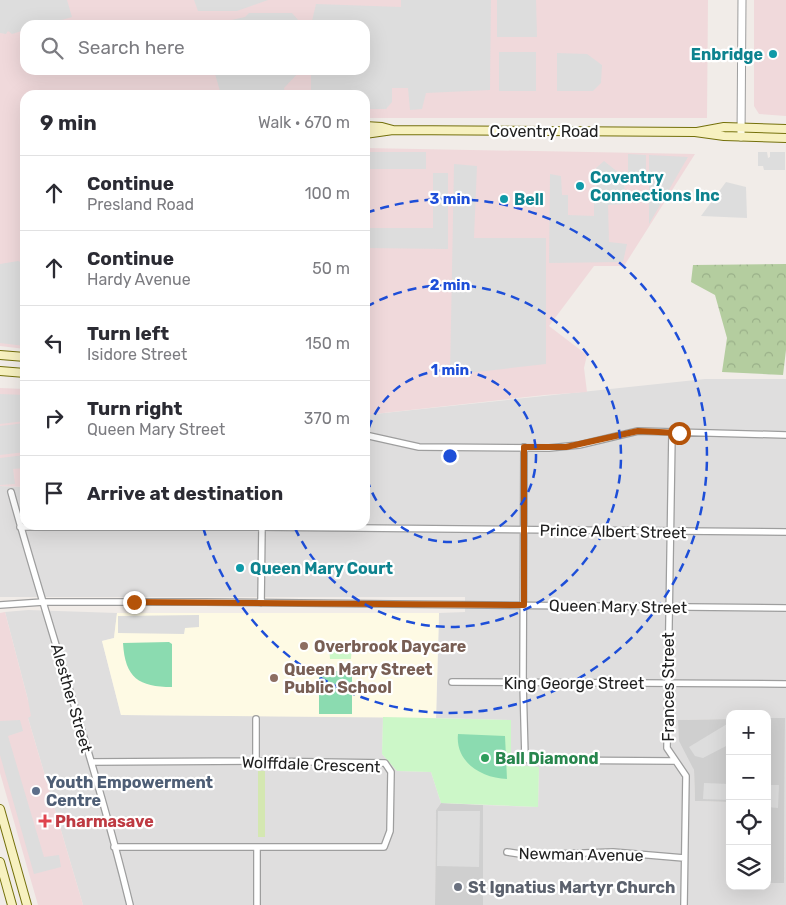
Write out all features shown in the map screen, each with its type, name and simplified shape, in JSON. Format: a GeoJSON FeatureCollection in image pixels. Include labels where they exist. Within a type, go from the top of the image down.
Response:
{"type":"FeatureCollection","features":[{"type":"Feature","properties":{"kind":"main road","name":"Coventry Road"},"geometry":{"type":"LineString","coordinates":[[370,126],[394,130]]}},
{"type":"Feature","properties":{"kind":"main road","name":"Coventry Road"},"geometry":{"type":"LineString","coordinates":[[695,132],[724,127],[786,129]]}},
{"type":"Feature","properties":{"kind":"main road","name":"Coventry Road"},"geometry":{"type":"LineString","coordinates":[[370,133],[394,130],[695,132],[741,137],[786,138]]}},
{"type":"Feature","properties":{"kind":"main road"},"geometry":{"type":"LineString","coordinates":[[0,355],[20,357]]}},
{"type":"Feature","properties":{"kind":"main road"},"geometry":{"type":"LineString","coordinates":[[0,371],[20,373]]}},
{"type":"Feature","properties":{"kind":"main road"},"geometry":{"type":"LineString","coordinates":[[0,809],[27,905]]}},
{"type":"Feature","properties":{"kind":"main road"},"geometry":{"type":"LineString","coordinates":[[0,862],[12,905]]}},
{"type":"Feature","properties":{"kind":"street"},"geometry":{"type":"LineString","coordinates":[[741,137],[742,0]]}},
{"type":"Feature","properties":{"kind":"street"},"geometry":{"type":"LineString","coordinates":[[370,436],[419,447],[550,448],[579,445],[628,432],[786,435]]}},
{"type":"Feature","properties":{"kind":"street","name":"Frances Street"},"geometry":{"type":"LineString","coordinates":[[672,433],[668,748],[686,776],[684,905]]}},
{"type":"Feature","properties":{"kind":"street"},"geometry":{"type":"LineString","coordinates":[[524,447],[523,683],[525,757],[528,760],[674,760]]}},
{"type":"Feature","properties":{"kind":"street","name":"Alesther Street"},"geometry":{"type":"LineString","coordinates":[[11,492],[20,527]]}},
{"type":"Feature","properties":{"kind":"street","name":"Prince Albert Street"},"geometry":{"type":"LineString","coordinates":[[370,528],[786,532]]}},
{"type":"Feature","properties":{"kind":"street","name":"Alesther Street"},"geometry":{"type":"LineString","coordinates":[[21,530],[92,762],[130,905]]}},
{"type":"Feature","properties":{"kind":"street"},"geometry":{"type":"LineString","coordinates":[[261,603],[262,530]]}},
{"type":"Feature","properties":{"kind":"street","name":"Queen Mary Street"},"geometry":{"type":"LineString","coordinates":[[0,605],[43,602],[786,608]]}},
{"type":"Feature","properties":{"kind":"street","name":"King George Street"},"geometry":{"type":"LineString","coordinates":[[452,682],[786,684]]}},
{"type":"Feature","properties":{"kind":"street"},"geometry":{"type":"LineString","coordinates":[[256,719],[256,761]]}},
{"type":"Feature","properties":{"kind":"street","name":"Wolffdale Crescent"},"geometry":{"type":"LineString","coordinates":[[92,762],[256,761],[385,763],[391,772],[390,831],[384,847],[114,847]]}},
{"type":"Feature","properties":{"kind":"street"},"geometry":{"type":"LineString","coordinates":[[257,847],[257,905]]}},
{"type":"Feature","properties":{"kind":"street","name":"Newman Avenue"},"geometry":{"type":"LineString","coordinates":[[507,852],[527,854],[613,852],[684,858]]}},
{"type":"Feature","properties":{"kind":"shaded area"},"geometry":{"type":"Polygon","coordinates":[[[0,0],[708,0],[707,118],[370,118],[370,90],[20,90],[20,348],[0,346],[0,0]]]}},
{"type":"Feature","properties":{"kind":"shaded area"},"geometry":{"type":"Polygon","coordinates":[[[0,0],[67,0],[72,17],[62,20],[20,20],[20,32],[12,34],[8,31],[6,34],[0,33],[0,0]]]}},
{"type":"Feature","properties":{"kind":"shaded area"},"geometry":{"type":"Polygon","coordinates":[[[194,0],[268,0],[237,11],[198,11],[194,0]]]}},
{"type":"Feature","properties":{"kind":"shaded area"},"geometry":{"type":"Polygon","coordinates":[[[401,0],[491,0],[490,90],[426,93],[422,109],[410,110],[408,88],[392,88],[392,102],[386,109],[370,109],[370,90],[311,90],[311,75],[370,75],[370,20],[312,20],[316,4],[401,7],[401,0]]]}},
{"type":"Feature","properties":{"kind":"shaded area"},"geometry":{"type":"Polygon","coordinates":[[[497,0],[536,0],[537,37],[497,37],[497,0]]]}},
{"type":"Feature","properties":{"kind":"shaded area","name":"Enbridge"},"geometry":{"type":"Polygon","coordinates":[[[754,0],[786,0],[786,116],[759,114],[754,106],[754,0]]]}},
{"type":"Feature","properties":{"kind":"shaded area"},"geometry":{"type":"Polygon","coordinates":[[[249,13],[292,13],[298,20],[232,20],[245,17],[249,13]]]}},
{"type":"Feature","properties":{"kind":"shaded area"},"geometry":{"type":"Polygon","coordinates":[[[499,52],[536,52],[536,91],[499,91],[499,52]]]}},
{"type":"Feature","properties":{"kind":"shaded area"},"geometry":{"type":"Polygon","coordinates":[[[557,53],[587,54],[602,65],[601,83],[593,91],[557,91],[557,53]]]}},
{"type":"Feature","properties":{"kind":"shaded area"},"geometry":{"type":"Polygon","coordinates":[[[215,75],[296,75],[284,90],[220,90],[215,75]]]}},
{"type":"Feature","properties":{"kind":"shaded area"},"geometry":{"type":"Polygon","coordinates":[[[370,148],[695,154],[624,266],[594,266],[549,326],[587,355],[584,368],[587,392],[370,414],[370,148]]]}},
{"type":"Feature","properties":{"kind":"shaded area"},"geometry":{"type":"Polygon","coordinates":[[[370,152],[426,152],[426,169],[370,169],[370,152]]]}},
{"type":"Feature","properties":{"kind":"shaded area"},"geometry":{"type":"Polygon","coordinates":[[[758,152],[767,152],[768,158],[770,157],[770,152],[785,152],[785,170],[764,170],[763,166],[758,166],[758,152]]]}},
{"type":"Feature","properties":{"kind":"shaded area"},"geometry":{"type":"Polygon","coordinates":[[[628,154],[646,155],[646,175],[628,175],[628,154]]]}},
{"type":"Feature","properties":{"kind":"shaded area"},"geometry":{"type":"Polygon","coordinates":[[[649,155],[688,157],[649,224],[649,155]]]}},
{"type":"Feature","properties":{"kind":"shaded area"},"geometry":{"type":"Polygon","coordinates":[[[604,161],[624,177],[625,204],[608,205],[609,242],[627,244],[623,262],[549,263],[550,174],[561,176],[562,195],[568,195],[568,215],[594,216],[594,196],[597,195],[596,168],[604,161]]]}},
{"type":"Feature","properties":{"kind":"shaded area"},"geometry":{"type":"Polygon","coordinates":[[[454,164],[477,166],[474,238],[546,238],[546,364],[450,375],[454,164]]]}},
{"type":"Feature","properties":{"kind":"shaded area"},"geometry":{"type":"Polygon","coordinates":[[[433,173],[448,173],[448,249],[370,248],[370,228],[433,228],[433,173]]]}},
{"type":"Feature","properties":{"kind":"shaded area"},"geometry":{"type":"Polygon","coordinates":[[[726,182],[746,187],[747,218],[701,216],[726,182]]]}},
{"type":"Feature","properties":{"kind":"shaded area"},"geometry":{"type":"Polygon","coordinates":[[[20,262],[20,345],[0,343],[0,264],[20,262]]]}},
{"type":"Feature","properties":{"kind":"shaded area"},"geometry":{"type":"Polygon","coordinates":[[[705,379],[786,379],[786,905],[483,905],[483,805],[538,807],[539,768],[511,765],[511,720],[436,718],[439,613],[465,612],[465,597],[0,597],[0,486],[20,487],[20,530],[370,530],[370,414],[705,379]]]}},
{"type":"Feature","properties":{"kind":"shaded area"},"geometry":{"type":"Polygon","coordinates":[[[0,388],[20,389],[20,487],[0,486],[0,388]]]}},
{"type":"Feature","properties":{"kind":"shaded area"},"geometry":{"type":"Polygon","coordinates":[[[0,394],[20,395],[20,422],[0,424],[0,394]]]}},
{"type":"Feature","properties":{"kind":"shaded area"},"geometry":{"type":"Polygon","coordinates":[[[20,424],[20,453],[0,455],[0,426],[20,424]]]}},
{"type":"Feature","properties":{"kind":"shaded area"},"geometry":{"type":"Polygon","coordinates":[[[20,456],[20,468],[13,469],[15,484],[0,485],[0,458],[20,456]]]}},
{"type":"Feature","properties":{"kind":"shaded area"},"geometry":{"type":"Polygon","coordinates":[[[28,610],[117,613],[114,638],[102,641],[121,715],[383,717],[382,754],[397,771],[431,772],[441,803],[436,810],[435,905],[83,905],[28,718],[28,700],[5,612],[28,610]]]}},
{"type":"Feature","properties":{"kind":"shaded area"},"geometry":{"type":"Polygon","coordinates":[[[5,612],[28,700],[31,716],[28,718],[83,905],[38,905],[0,773],[0,613],[5,612]]]}},
{"type":"Feature","properties":{"kind":"shaded area","name":"Queen Mary Street Public School"},"geometry":{"type":"Polygon","coordinates":[[[117,613],[439,613],[436,718],[121,715],[102,641],[114,638],[117,613]]]}},
{"type":"Feature","properties":{"kind":"shaded area"},"geometry":{"type":"Polygon","coordinates":[[[199,615],[199,627],[185,628],[184,634],[118,633],[118,616],[199,615]]]}},
{"type":"Feature","properties":{"kind":"shaded area"},"geometry":{"type":"Polygon","coordinates":[[[771,718],[785,718],[784,883],[771,883],[771,718]]]}},
{"type":"Feature","properties":{"kind":"shaded area"},"geometry":{"type":"Polygon","coordinates":[[[726,719],[726,802],[695,801],[694,770],[679,741],[678,720],[726,719]]]}},
{"type":"Feature","properties":{"kind":"shaded area"},"geometry":{"type":"Polygon","coordinates":[[[20,720],[23,731],[8,736],[44,857],[59,855],[61,867],[34,874],[0,755],[0,721],[20,720]]]}},
{"type":"Feature","properties":{"kind":"shaded area"},"geometry":{"type":"Polygon","coordinates":[[[726,725],[726,746],[703,758],[695,756],[689,747],[726,725]]]}},
{"type":"Feature","properties":{"kind":"shaded area"},"geometry":{"type":"Polygon","coordinates":[[[704,783],[726,784],[726,800],[703,799],[704,783]]]}},
{"type":"Feature","properties":{"kind":"shaded area"},"geometry":{"type":"Polygon","coordinates":[[[771,785],[779,785],[778,808],[771,807],[771,785]]]}},
{"type":"Feature","properties":{"kind":"shaded area"},"geometry":{"type":"Polygon","coordinates":[[[441,803],[483,805],[483,905],[435,905],[436,810],[441,803]]]}},
{"type":"Feature","properties":{"kind":"shaded area"},"geometry":{"type":"Polygon","coordinates":[[[438,811],[480,811],[479,867],[437,866],[438,811]]]}},
{"type":"Feature","properties":{"kind":"green space"},"geometry":{"type":"Polygon","coordinates":[[[786,264],[786,350],[783,375],[722,372],[727,338],[715,295],[691,282],[693,265],[786,264]]]}},
{"type":"Feature","properties":{"kind":"green space"},"geometry":{"type":"Polygon","coordinates":[[[169,642],[172,644],[172,687],[151,685],[136,678],[127,665],[123,643],[169,642]]]}},
{"type":"Feature","properties":{"kind":"green space"},"geometry":{"type":"Polygon","coordinates":[[[334,644],[352,644],[351,659],[330,659],[329,647],[334,644]]]}},
{"type":"Feature","properties":{"kind":"green space"},"geometry":{"type":"Polygon","coordinates":[[[319,671],[352,671],[352,714],[319,714],[319,671]]]}},
{"type":"Feature","properties":{"kind":"green space"},"geometry":{"type":"Polygon","coordinates":[[[383,717],[511,720],[511,765],[539,767],[538,807],[441,803],[431,772],[397,771],[382,754],[383,717]]]}},
{"type":"Feature","properties":{"kind":"green space","name":"Ball Diamond"},"geometry":{"type":"Polygon","coordinates":[[[458,734],[505,736],[507,779],[479,772],[472,767],[461,753],[458,744],[458,734]]]}},
{"type":"Feature","properties":{"kind":"green space"},"geometry":{"type":"Polygon","coordinates":[[[258,771],[265,771],[265,837],[258,837],[258,771]]]}},
{"type":"Feature","properties":{"kind":"place","name":"Enbridge"},"geometry":{"type":"Point","coordinates":[773,54]}},
{"type":"Feature","properties":{"kind":"place","name":"Coventry Connections Inc"},"geometry":{"type":"Point","coordinates":[580,186]}},
{"type":"Feature","properties":{"kind":"place","name":"Bell"},"geometry":{"type":"Point","coordinates":[504,199]}},
{"type":"Feature","properties":{"kind":"place","name":"Queen Mary Court"},"geometry":{"type":"Point","coordinates":[240,568]}},
{"type":"Feature","properties":{"kind":"place","name":"Overbrook Daycare"},"geometry":{"type":"Point","coordinates":[304,646]}},
{"type":"Feature","properties":{"kind":"place","name":"Queen Mary Street Public School"},"geometry":{"type":"Point","coordinates":[274,678]}},
{"type":"Feature","properties":{"kind":"place","name":"Ball Diamond"},"geometry":{"type":"Point","coordinates":[485,758]}},
{"type":"Feature","properties":{"kind":"place","name":"Youth Empowerment Centre"},"geometry":{"type":"Point","coordinates":[36,791]}},
{"type":"Feature","properties":{"kind":"place","name":"Pharmasave"},"geometry":{"type":"Point","coordinates":[45,821]}},
{"type":"Feature","properties":{"kind":"place","name":"St Ignatius Martyr Church"},"geometry":{"type":"Point","coordinates":[458,887]}},
{"type":"Feature","properties":{"kind":"route"},"geometry":{"type":"LineString","coordinates":[[134,602],[524,605],[524,447],[566,447],[638,431],[679,433]]}}]}
